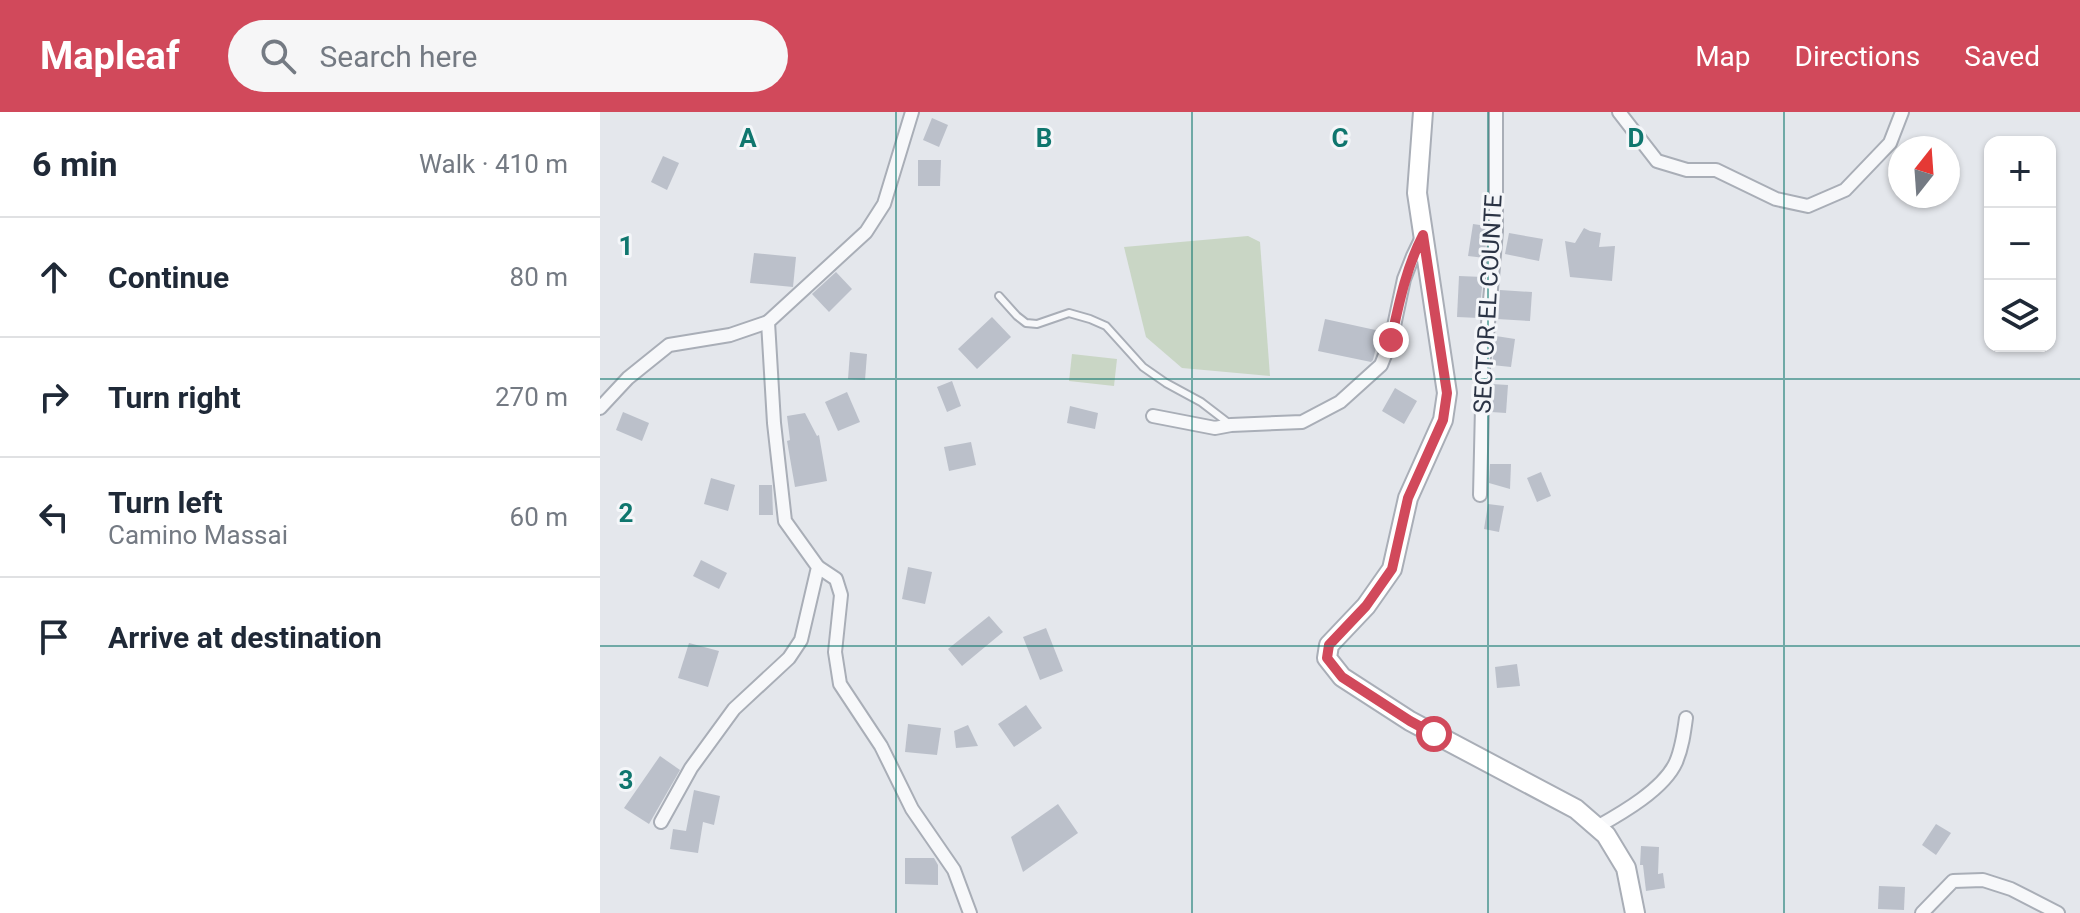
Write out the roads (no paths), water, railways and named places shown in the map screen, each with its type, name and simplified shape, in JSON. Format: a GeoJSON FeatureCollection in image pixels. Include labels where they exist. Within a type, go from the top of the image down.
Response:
{"type":"FeatureCollection","features":[{"type":"Feature","properties":{"kind":"street"},"geometry":{"type":"LineString","coordinates":[[600,408],[628,378],[669,345],[730,335],[768,322],[866,232],[884,204],[912,112]]}},
{"type":"Feature","properties":{"kind":"street"},"geometry":{"type":"LineString","coordinates":[[1423,112],[1417,193],[1447,393],[1443,420],[1408,498],[1392,569],[1366,606],[1329,645],[1327,658],[1342,677],[1410,721],[1576,809],[1606,835],[1626,868],[1635,913]]}},
{"type":"Feature","properties":{"kind":"street","name":"SECTOR EL COUNTE"},"geometry":{"type":"LineString","coordinates":[[1480,495],[1483,363],[1496,231],[1496,112]]}},
{"type":"Feature","properties":{"kind":"street"},"geometry":{"type":"LineString","coordinates":[[1619,112],[1657,161],[1687,170],[1716,170],[1776,199],[1808,206],[1845,190],[1890,143],[1902,112]]}},
{"type":"Feature","properties":{"kind":"street"},"geometry":{"type":"LineString","coordinates":[[1153,416],[1215,428],[1302,422],[1340,402],[1381,365],[1391,340],[1404,279],[1423,235]]}},
{"type":"Feature","properties":{"kind":"street"},"geometry":{"type":"LineString","coordinates":[[768,322],[774,423],[785,521],[818,567],[836,579],[841,595],[835,652],[840,684],[881,746],[912,809],[954,870],[970,913]]}},
{"type":"Feature","properties":{"kind":"street"},"geometry":{"type":"LineString","coordinates":[[661,822],[691,768],[734,709],[789,658],[801,640],[818,567]]}},
{"type":"Feature","properties":{"kind":"street"},"geometry":{"type":"LineString","coordinates":[[1597,827],[1642,798],[1669,773],[1683,742],[1686,718]]}},
{"type":"Feature","properties":{"kind":"street"},"geometry":{"type":"LineString","coordinates":[[1922,913],[1953,881],[1983,880],[2011,889],[2058,913]]}},
{"type":"Feature","properties":{"kind":"lane"},"geometry":{"type":"LineString","coordinates":[[999,296],[1026,323],[1037,324],[1069,313],[1106,326],[1143,367],[1201,402],[1231,425]]}}]}
